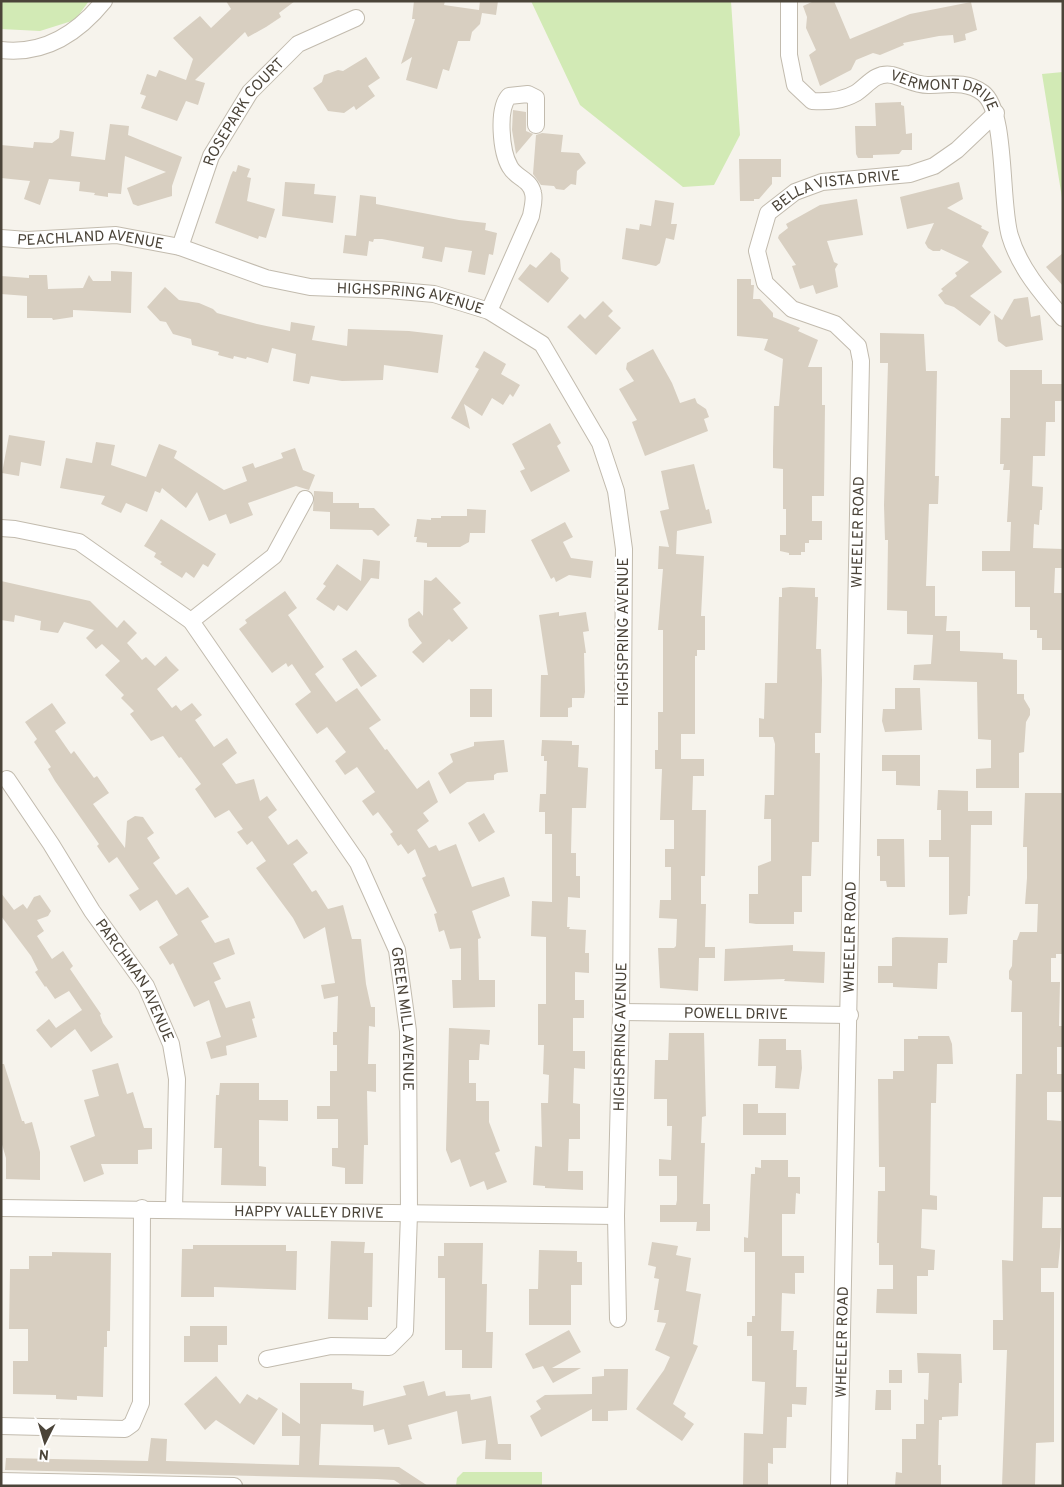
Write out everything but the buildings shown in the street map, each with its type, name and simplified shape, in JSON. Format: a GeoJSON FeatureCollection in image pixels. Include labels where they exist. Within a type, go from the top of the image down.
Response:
{"type":"FeatureCollection","features":[{"type":"Feature","properties":{"kind":"street"},"geometry":{"type":"LineString","coordinates":[[1,50],[38,48],[71,34],[91,17],[104,1]]}},
{"type":"Feature","properties":{"kind":"street","name":"VERMONT DRIVE"},"geometry":{"type":"LineString","coordinates":[[789,1],[789,55],[795,85],[812,101],[832,102],[855,93],[874,77],[890,75],[928,85],[952,83],[971,87],[984,94],[996,113],[1009,234],[1014,251],[1038,290],[1063,318]]}},
{"type":"Feature","properties":{"kind":"street","name":"ROSEPARK COURT"},"geometry":{"type":"LineString","coordinates":[[180,247],[210,156],[250,92],[298,44],[356,18]]}},
{"type":"Feature","properties":{"kind":"street"},"geometry":{"type":"LineString","coordinates":[[489,312],[531,216],[534,194],[528,182],[511,169],[504,154],[502,137],[506,99],[509,96],[528,94],[536,98],[536,125]]}},
{"type":"Feature","properties":{"kind":"street","name":"BELLA VISTA DRIVE"},"geometry":{"type":"LineString","coordinates":[[862,389],[858,346],[835,324],[792,309],[766,283],[756,251],[768,213],[794,192],[822,182],[910,174],[934,166],[957,150],[996,113]]}},
{"type":"Feature","properties":{"kind":"street","name":"PEACHLAND AVENUE"},"geometry":{"type":"LineString","coordinates":[[1,238],[27,240],[116,235],[180,247]]}},
{"type":"Feature","properties":{"kind":"street","name":"HIGHSPRING AVENUE"},"geometry":{"type":"LineString","coordinates":[[180,247],[266,278],[310,287],[434,294],[489,312],[542,344],[600,443],[616,491],[624,549],[621,1012],[616,1216],[618,1319]]}},
{"type":"Feature","properties":{"kind":"street","name":"WHEELER ROAD"},"geometry":{"type":"LineString","coordinates":[[839,1486],[862,389]]}},
{"type":"Feature","properties":{"kind":"street"},"geometry":{"type":"LineString","coordinates":[[191,621],[274,556],[305,499]]}},
{"type":"Feature","properties":{"kind":"street","name":"GREEN MILL AVENUE"},"geometry":{"type":"LineString","coordinates":[[1,528],[79,542],[191,621],[358,863],[396,950],[408,1031],[409,1214],[405,1331],[389,1347],[331,1346],[267,1359]]}},
{"type":"Feature","properties":{"kind":"street","name":"PARCHMAN AVENUE"},"geometry":{"type":"LineString","coordinates":[[7,779],[51,844],[92,911],[146,986],[171,1044],[177,1080],[174,1209]]}},
{"type":"Feature","properties":{"kind":"street","name":"POWELL DRIVE"},"geometry":{"type":"LineString","coordinates":[[621,1012],[850,1015]]}},
{"type":"Feature","properties":{"kind":"street","name":"HAPPY VALLEY DRIVE"},"geometry":{"type":"LineString","coordinates":[[1,1208],[142,1208],[616,1216]]}},
{"type":"Feature","properties":{"kind":"street"},"geometry":{"type":"LineString","coordinates":[[1,1426],[125,1429],[132,1424],[141,1403],[142,1208]]}},
{"type":"Feature","properties":{"kind":"street"},"geometry":{"type":"LineString","coordinates":[[1,1481],[234,1486]]}},
{"type":"Feature","properties":{"kind":"green space"},"geometry":{"type":"Polygon","coordinates":[[[1,1],[89,1],[75,20],[40,31],[1,29],[1,1]]]}},
{"type":"Feature","properties":{"kind":"green space"},"geometry":{"type":"Polygon","coordinates":[[[531,1],[731,1],[740,135],[714,185],[683,187],[580,105],[531,1]]]}},
{"type":"Feature","properties":{"kind":"green space"},"geometry":{"type":"Polygon","coordinates":[[[1063,72],[1063,204],[1042,74],[1063,72]]]}},
{"type":"Feature","properties":{"kind":"green space"},"geometry":{"type":"Polygon","coordinates":[[[463,1472],[542,1472],[542,1486],[456,1486],[457,1478],[463,1472]]]}}]}
